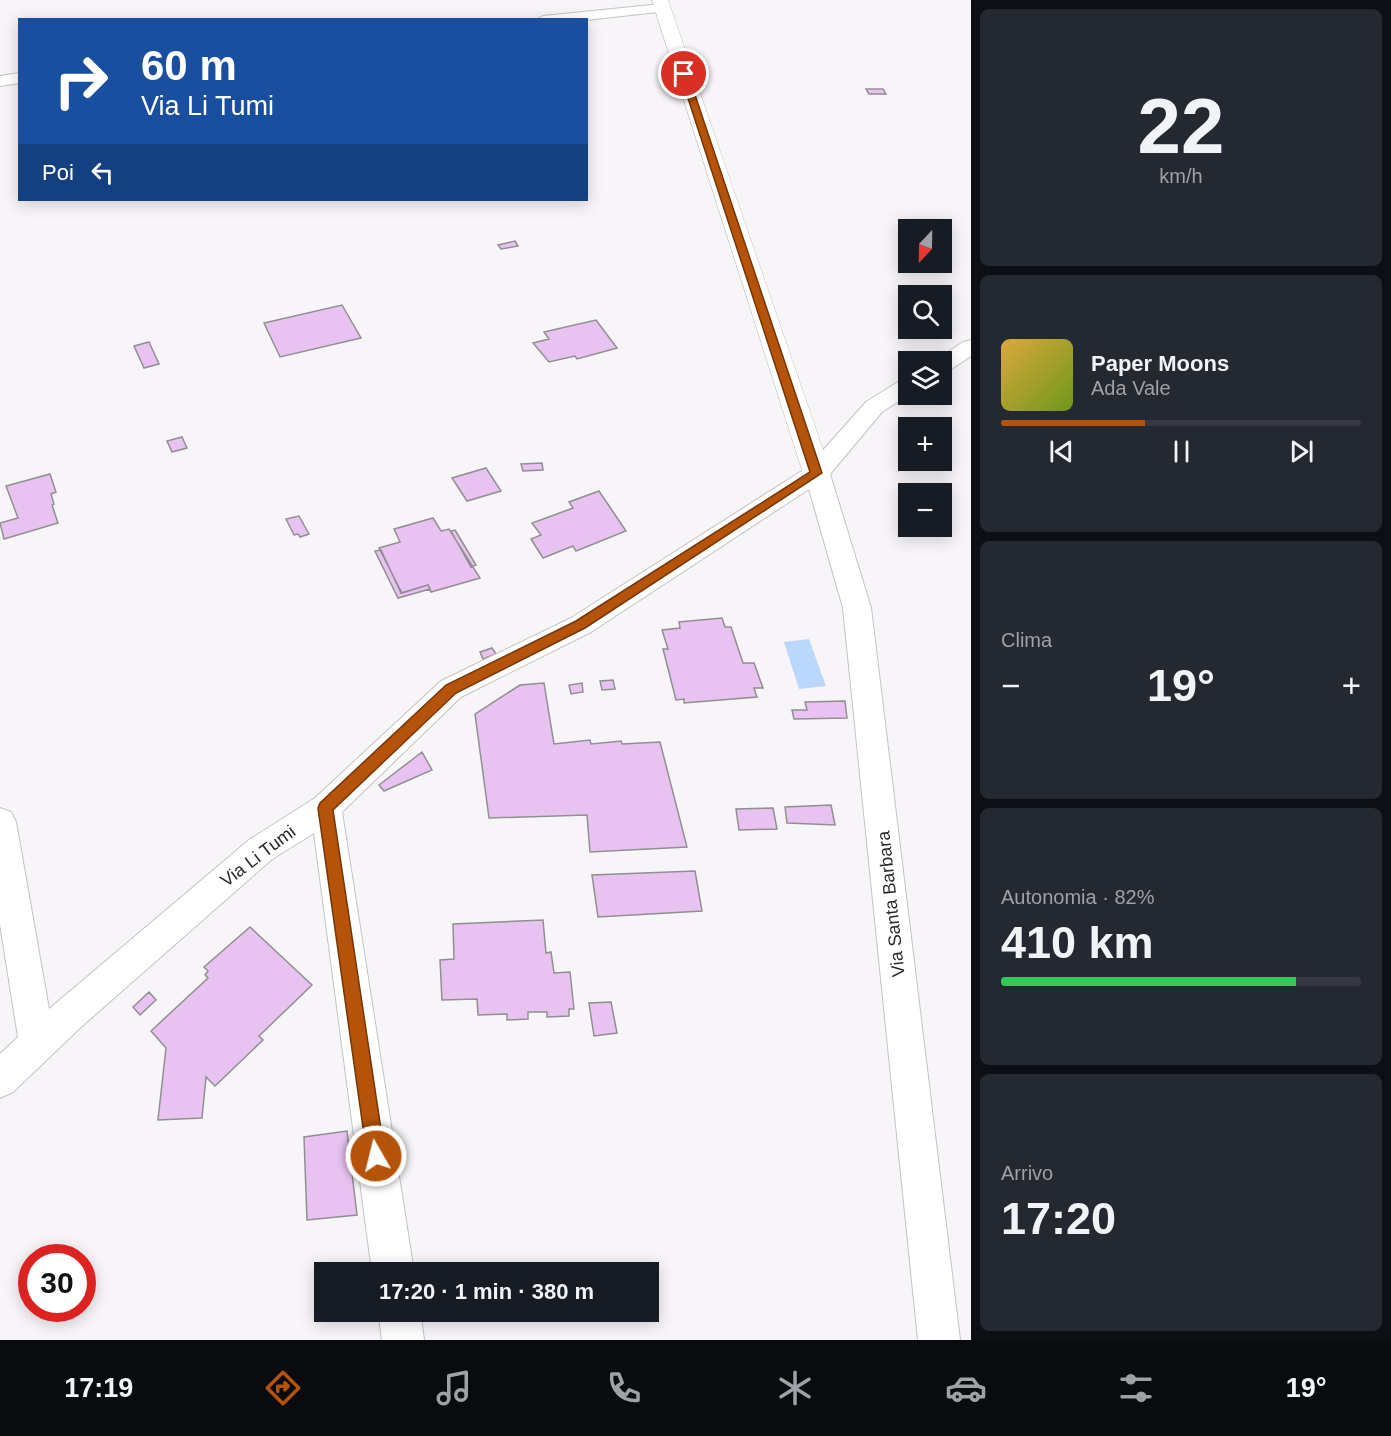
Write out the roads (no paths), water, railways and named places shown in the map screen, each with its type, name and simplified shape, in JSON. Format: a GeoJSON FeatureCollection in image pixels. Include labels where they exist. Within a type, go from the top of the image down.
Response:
{"type":"FeatureCollection","features":[{"type":"Feature","properties":{"kind":"street"},"geometry":{"type":"LineString","coordinates":[[558,18],[661,4],[817,473]]}},
{"type":"Feature","properties":{"kind":"street"},"geometry":{"type":"LineString","coordinates":[[0,81],[18,78]]}},
{"type":"Feature","properties":{"kind":"street"},"geometry":{"type":"LineString","coordinates":[[952,359],[971,347]]}},
{"type":"Feature","properties":{"kind":"street","name":"Via Li Tumi"},"geometry":{"type":"LineString","coordinates":[[0,1079],[68,1015],[260,850],[326,808],[451,689],[581,625],[817,473],[874,407],[898,393]]}},
{"type":"Feature","properties":{"kind":"street","name":"Via Santa Barbara"},"geometry":{"type":"LineString","coordinates":[[817,473],[857,608],[939,1340]]}},
{"type":"Feature","properties":{"kind":"street"},"geometry":{"type":"LineString","coordinates":[[326,808],[392,1262]]}},
{"type":"Feature","properties":{"kind":"street"},"geometry":{"type":"LineString","coordinates":[[0,822],[36,1045]]}},
{"type":"Feature","properties":{"kind":"street"},"geometry":{"type":"LineString","coordinates":[[401,1322],[403,1340]]}},
{"type":"Feature","properties":{"kind":"water"},"geometry":{"type":"Polygon","coordinates":[[[809,639],[826,686],[799,689],[784,642],[809,639]]]}}]}
